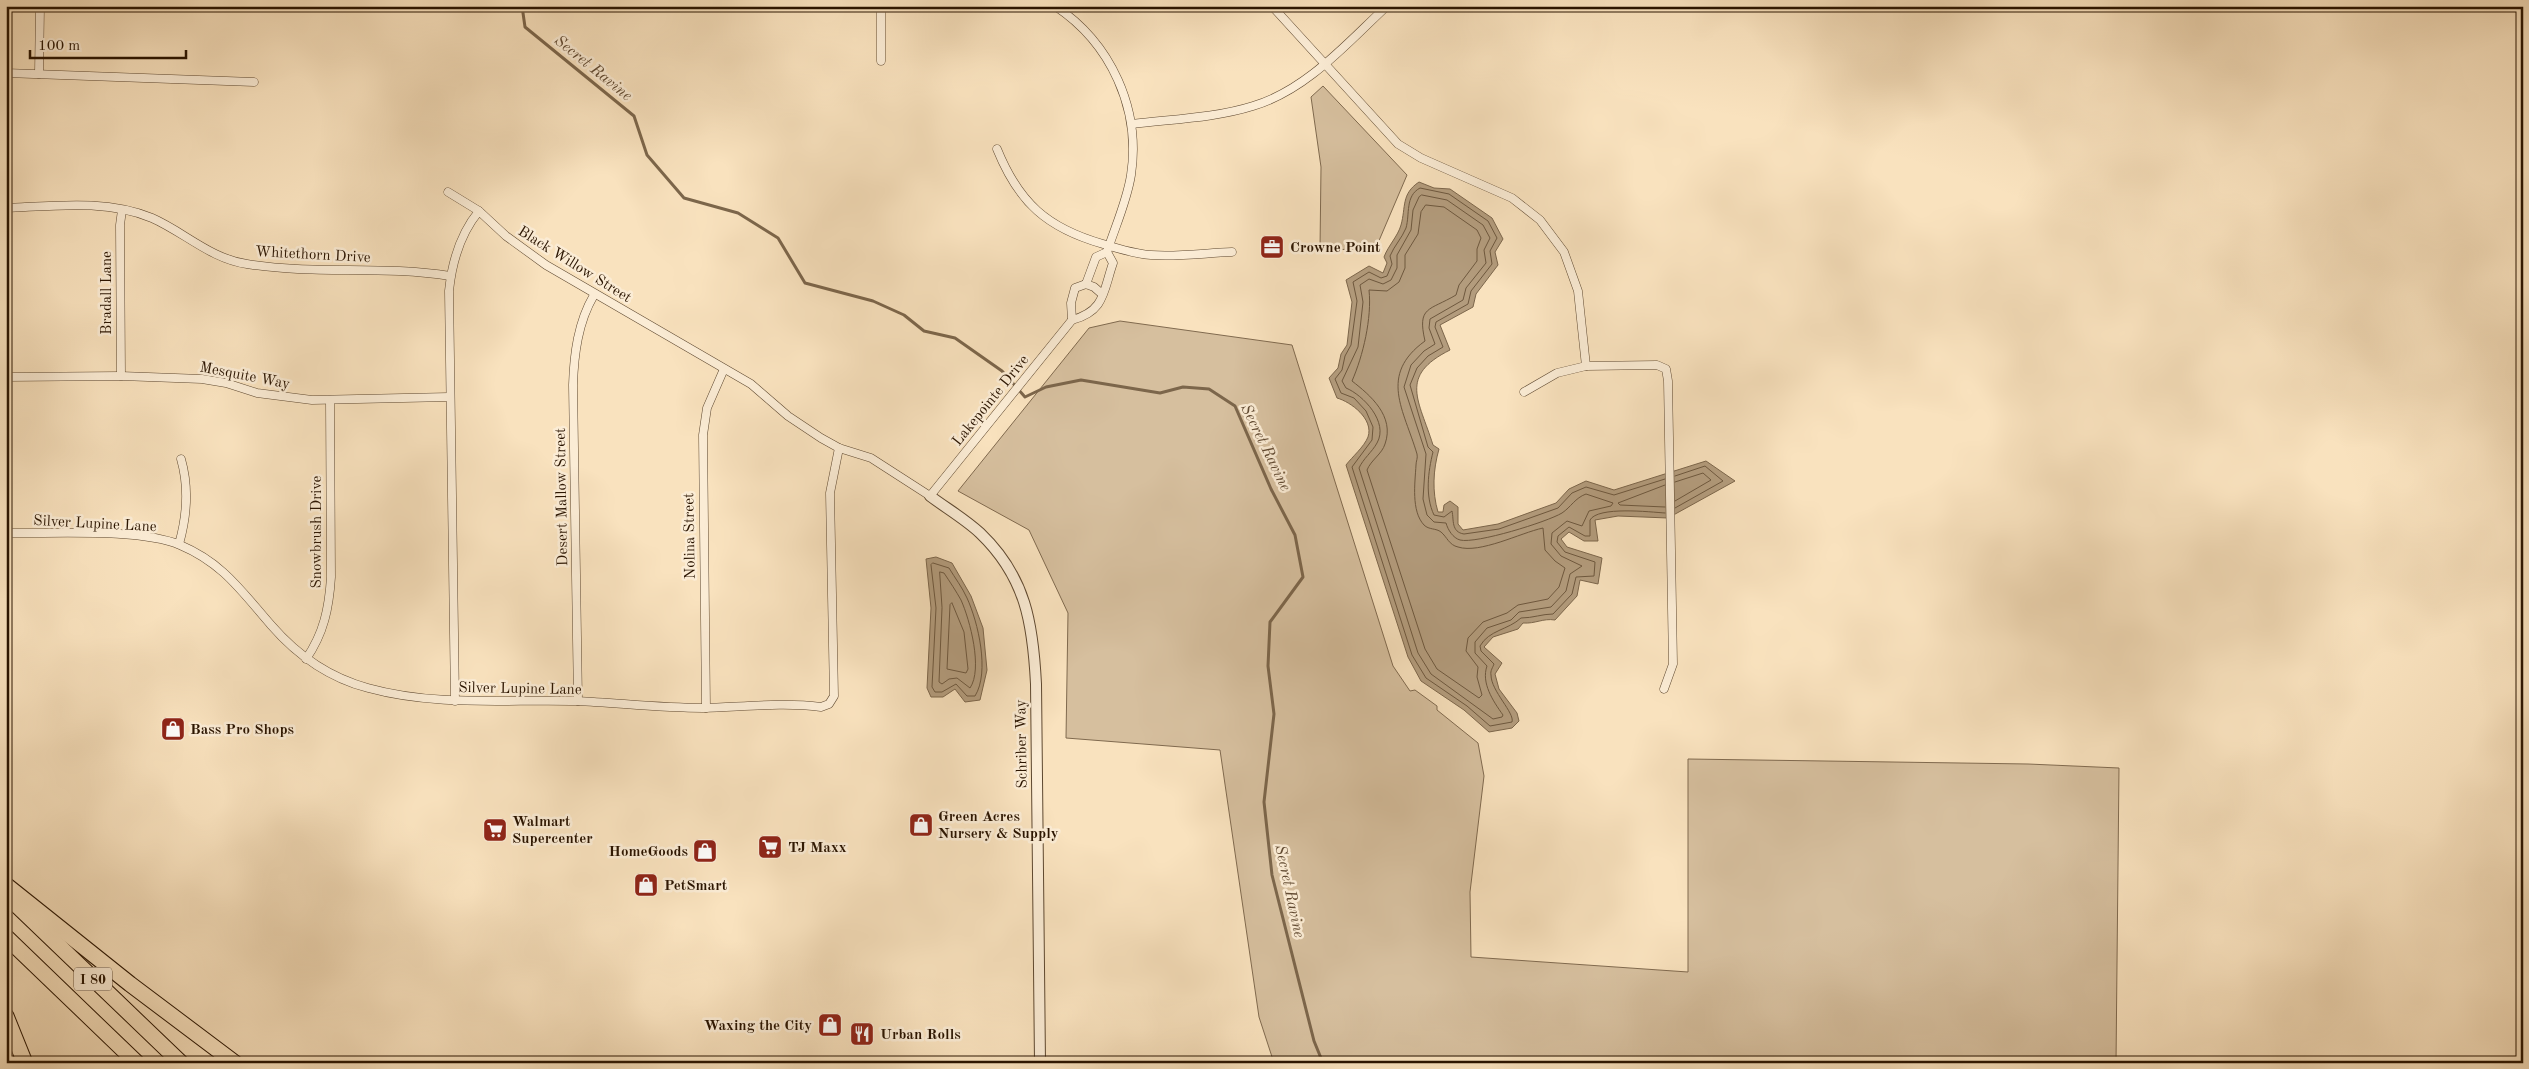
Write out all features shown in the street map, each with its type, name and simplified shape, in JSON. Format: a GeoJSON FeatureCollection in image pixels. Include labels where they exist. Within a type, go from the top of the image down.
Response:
{"type":"FeatureCollection","features":[{"type":"Feature","properties":{"kind":"highway"},"geometry":{"type":"LineString","coordinates":[[6,885],[130,984],[235,1063]]}},
{"type":"Feature","properties":{"kind":"highway","name":"I 80"},"geometry":{"type":"LineString","coordinates":[[6,895],[181,1063]]}},
{"type":"Feature","properties":{"kind":"highway","name":"I 80"},"geometry":{"type":"LineString","coordinates":[[6,937],[137,1063]]}},
{"type":"Feature","properties":{"kind":"highway"},"geometry":{"type":"LineString","coordinates":[[6,1016],[25,1063]]}},
{"type":"Feature","properties":{"kind":"street"},"geometry":{"type":"LineString","coordinates":[[39,74],[40,6]]}},
{"type":"Feature","properties":{"kind":"street"},"geometry":{"type":"LineString","coordinates":[[881,6],[881,61]]}},
{"type":"Feature","properties":{"kind":"street","name":"Lakepointe Drive"},"geometry":{"type":"LineString","coordinates":[[1055,6],[1084,30],[1113,70],[1123,90],[1132,124],[1131,176],[1108,249],[1096,257],[1086,284],[1075,288],[1071,303],[1072,320]]}},
{"type":"Feature","properties":{"kind":"street"},"geometry":{"type":"LineString","coordinates":[[1272,6],[1398,144],[1421,158],[1512,198],[1540,220],[1564,252],[1578,290],[1586,366]]}},
{"type":"Feature","properties":{"kind":"street"},"geometry":{"type":"LineString","coordinates":[[1132,124],[1255,106],[1290,89],[1325,63],[1387,6]]}},
{"type":"Feature","properties":{"kind":"street"},"geometry":{"type":"LineString","coordinates":[[6,73],[254,82]]}},
{"type":"Feature","properties":{"kind":"street"},"geometry":{"type":"LineString","coordinates":[[997,149],[1013,182],[1037,212],[1070,233],[1108,249],[1149,255],[1232,252]]}},
{"type":"Feature","properties":{"kind":"street","name":"Black Willow Street"},"geometry":{"type":"LineString","coordinates":[[448,192],[479,211],[524,250],[594,295],[751,384],[788,416],[839,448],[871,458],[930,496]]}},
{"type":"Feature","properties":{"kind":"street","name":"Whitethorn Drive"},"geometry":{"type":"LineString","coordinates":[[6,208],[75,206],[136,212],[166,224],[216,255],[244,264],[281,269],[404,272],[450,276]]}},
{"type":"Feature","properties":{"kind":"street","name":"Bradall Lane"},"geometry":{"type":"LineString","coordinates":[[121,376],[120,224],[122,210]]}},
{"type":"Feature","properties":{"kind":"street"},"geometry":{"type":"LineString","coordinates":[[455,701],[449,397],[450,276],[463,236],[479,211]]}},
{"type":"Feature","properties":{"kind":"street","name":"Lakepointe Drive"},"geometry":{"type":"LineString","coordinates":[[930,496],[1072,320],[1086,316],[1099,306],[1114,263],[1108,249]]}},
{"type":"Feature","properties":{"kind":"street"},"geometry":{"type":"LineString","coordinates":[[1086,284],[1094,287],[1102,294]]}},
{"type":"Feature","properties":{"kind":"street","name":"Desert Mallow Street"},"geometry":{"type":"LineString","coordinates":[[578,701],[572,386],[574,358],[580,330],[594,295]]}},
{"type":"Feature","properties":{"kind":"street"},"geometry":{"type":"LineString","coordinates":[[1524,392],[1557,373],[1586,366],[1657,365],[1666,369],[1668,381],[1673,664],[1664,689]]}},
{"type":"Feature","properties":{"kind":"street","name":"Nolina Street"},"geometry":{"type":"LineString","coordinates":[[706,708],[702,442],[707,408],[724,369]]}},
{"type":"Feature","properties":{"kind":"street","name":"Mesquite Way"},"geometry":{"type":"LineString","coordinates":[[6,377],[121,376],[202,379],[226,383],[257,393],[330,400],[449,397]]}},
{"type":"Feature","properties":{"kind":"street","name":"Snowbrush Drive"},"geometry":{"type":"LineString","coordinates":[[306,659],[324,627],[329,601],[330,400]]}},
{"type":"Feature","properties":{"kind":"street","name":"Silver Lupine Lane"},"geometry":{"type":"LineString","coordinates":[[6,533],[123,535],[179,544],[209,560],[234,580],[271,625],[306,659],[336,676],[368,688],[416,699],[455,701],[578,701],[660,708],[822,707],[829,704],[834,696],[830,493],[839,448]]}},
{"type":"Feature","properties":{"kind":"street"},"geometry":{"type":"LineString","coordinates":[[179,544],[186,509],[184,472],[181,458]]}},
{"type":"Feature","properties":{"kind":"street","name":"Schriber Way"},"geometry":{"type":"LineString","coordinates":[[930,496],[979,533],[996,552],[1010,570],[1022,592],[1029,614],[1034,646],[1036,684],[1040,1063]]}},
{"type":"Feature","properties":{"kind":"shaded area"},"geometry":{"type":"Polygon","coordinates":[[[1323,86],[1407,175],[1375,250],[1320,249],[1321,167],[1311,97],[1323,86]]]}},
{"type":"Feature","properties":{"kind":"shaded area"},"geometry":{"type":"Polygon","coordinates":[[[1120,321],[1292,345],[1393,666],[1410,691],[1415,690],[1437,706],[1437,710],[1478,743],[1484,776],[1470,892],[1471,957],[1688,972],[1688,759],[2028,764],[2119,768],[2116,1063],[1274,1063],[1259,1017],[1220,750],[1066,738],[1068,613],[1029,530],[958,491],[1089,328],[1120,321]]]}},
{"type":"Feature","properties":{"kind":"water"},"geometry":{"type":"Polygon","coordinates":[[[1419,182],[1434,188],[1450,189],[1492,218],[1503,239],[1495,252],[1498,265],[1476,294],[1473,307],[1440,325],[1450,350],[1423,369],[1418,380],[1419,402],[1433,445],[1439,449],[1434,481],[1438,512],[1443,512],[1444,505],[1450,501],[1458,507],[1458,524],[1463,530],[1498,524],[1556,503],[1569,489],[1586,481],[1614,490],[1706,461],[1735,481],[1668,518],[1618,516],[1595,520],[1598,541],[1584,541],[1569,532],[1561,539],[1567,547],[1602,558],[1598,584],[1580,580],[1577,596],[1555,620],[1523,623],[1518,629],[1493,637],[1484,647],[1502,663],[1495,674],[1499,689],[1517,713],[1519,721],[1512,728],[1489,732],[1464,710],[1421,681],[1408,657],[1346,465],[1366,441],[1369,430],[1368,424],[1355,407],[1337,398],[1329,378],[1338,368],[1341,354],[1347,345],[1352,302],[1346,280],[1369,266],[1383,273],[1387,263],[1384,257],[1400,229],[1405,201],[1409,191],[1419,182]]]}},
{"type":"Feature","properties":{"kind":"water"},"geometry":{"type":"Polygon","coordinates":[[[936,557],[952,563],[971,596],[983,628],[987,670],[980,700],[965,702],[955,689],[943,697],[931,697],[927,688],[931,608],[926,559],[936,557]]]}},
{"type":"Feature","properties":{"kind":"waterway","name":"Secret Ravine"},"geometry":{"type":"LineString","coordinates":[[522,6],[525,27],[634,116],[647,155],[684,198],[738,213],[778,238],[805,283],[873,301],[904,315],[924,331],[955,338],[1002,371],[1025,397],[1046,387],[1081,380],[1160,393],[1183,387],[1209,389],[1235,406],[1271,489],[1295,535],[1303,577],[1270,622],[1268,666],[1274,714],[1264,802],[1272,875],[1314,1041],[1323,1063]]}},
{"type":"Feature","properties":{"kind":"place","name":"Crowne Point"},"geometry":{"type":"Point","coordinates":[1272,247]}},
{"type":"Feature","properties":{"kind":"place","name":"Bass Pro Shops"},"geometry":{"type":"Point","coordinates":[173,729]}},
{"type":"Feature","properties":{"kind":"place","name":"Green Acres Nursery & Supply"},"geometry":{"type":"Point","coordinates":[921,825]}},
{"type":"Feature","properties":{"kind":"place","name":"Walmart Supercenter"},"geometry":{"type":"Point","coordinates":[495,830]}},
{"type":"Feature","properties":{"kind":"place","name":"TJ Maxx"},"geometry":{"type":"Point","coordinates":[770,847]}},
{"type":"Feature","properties":{"kind":"place","name":"HomeGoods"},"geometry":{"type":"Point","coordinates":[705,851]}},
{"type":"Feature","properties":{"kind":"place","name":"PetSmart"},"geometry":{"type":"Point","coordinates":[646,885]}},
{"type":"Feature","properties":{"kind":"place","name":"Waxing the City"},"geometry":{"type":"Point","coordinates":[830,1025]}},
{"type":"Feature","properties":{"kind":"place","name":"Urban Rolls"},"geometry":{"type":"Point","coordinates":[862,1034]}}]}
